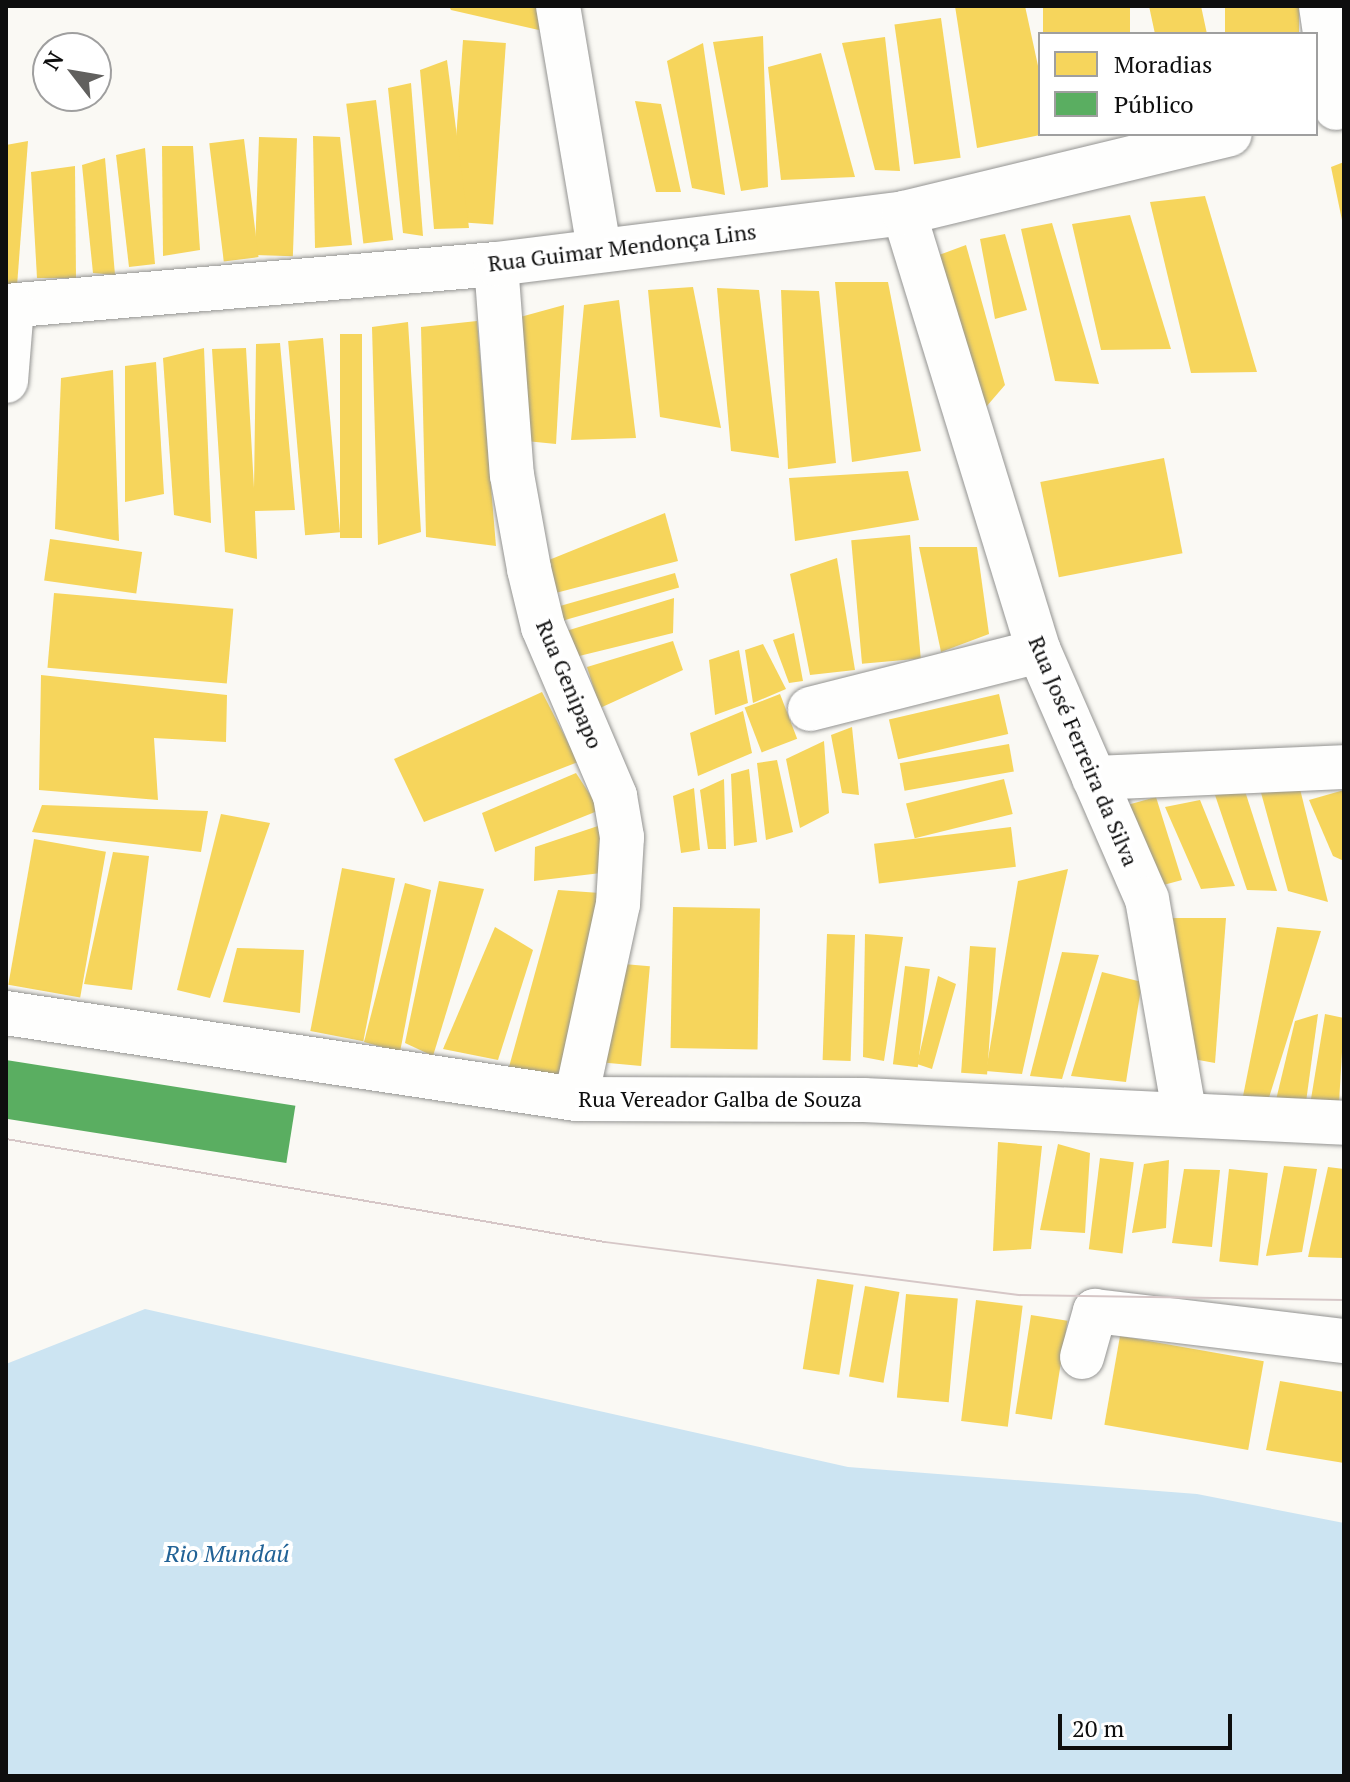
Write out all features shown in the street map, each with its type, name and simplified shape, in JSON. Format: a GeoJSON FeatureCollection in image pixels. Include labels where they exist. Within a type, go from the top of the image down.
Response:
{"type":"FeatureCollection","features":[{"type":"Feature","properties":{"kind":"street"},"geometry":{"type":"LineString","coordinates":[[558,6],[599,248]]}},
{"type":"Feature","properties":{"kind":"street"},"geometry":{"type":"LineString","coordinates":[[1321,6],[1332,109]]}},
{"type":"Feature","properties":{"kind":"street","name":"Rua Guimar Mendonça Lins"},"geometry":{"type":"LineString","coordinates":[[9,306],[496,264],[599,248],[904,213],[1222,136]]}},
{"type":"Feature","properties":{"kind":"street","name":"Rua José Ferreira da Silva"},"geometry":{"type":"LineString","coordinates":[[904,213],[1039,651],[1147,899],[1184,1111]]}},
{"type":"Feature","properties":{"kind":"street","name":"Rua Genipapo"},"geometry":{"type":"LineString","coordinates":[[496,264],[509,449],[529,569],[543,627],[615,796],[622,837],[618,904],[576,1099]]}},
{"type":"Feature","properties":{"kind":"street"},"geometry":{"type":"LineString","coordinates":[[6,381],[9,306]]}},
{"type":"Feature","properties":{"kind":"street"},"geometry":{"type":"LineString","coordinates":[[810,709],[1039,651]]}},
{"type":"Feature","properties":{"kind":"street"},"geometry":{"type":"LineString","coordinates":[[1094,778],[1344,767]]}},
{"type":"Feature","properties":{"kind":"street","name":"Rua Vereador Galba de Souza"},"geometry":{"type":"LineString","coordinates":[[6,1013],[576,1099],[864,1100],[1184,1111],[1344,1123]]}},
{"type":"Feature","properties":{"kind":"street"},"geometry":{"type":"LineString","coordinates":[[1082,1357],[1095,1311],[1344,1341]]}},
{"type":"Feature","properties":{"kind":"water","name":"Rio Mundaú"},"geometry":{"type":"Polygon","coordinates":[[[145,1309],[848,1467],[1197,1494],[1344,1523],[1344,1776],[6,1776],[6,1364],[145,1309]]]}},
{"type":"Feature","properties":{"kind":"building: Moradias"},"geometry":{"type":"Polygon","coordinates":[[[449,6],[545,6],[552,33],[451,10],[449,6]]]}},
{"type":"Feature","properties":{"kind":"building: Moradias"},"geometry":{"type":"Polygon","coordinates":[[[955,6],[1025,6],[1038,66],[1038,135],[977,148],[955,6]]]}},
{"type":"Feature","properties":{"kind":"building: Moradias"},"geometry":{"type":"Polygon","coordinates":[[[1043,6],[1130,6],[1130,32],[1043,32],[1043,6]]]}},
{"type":"Feature","properties":{"kind":"building: Moradias"},"geometry":{"type":"Polygon","coordinates":[[[1149,6],[1201,6],[1207,32],[1155,32],[1149,6]]]}},
{"type":"Feature","properties":{"kind":"building: Moradias"},"geometry":{"type":"Polygon","coordinates":[[[1225,6],[1299,6],[1299,32],[1225,32],[1225,6]]]}},
{"type":"Feature","properties":{"kind":"building: Moradias"},"geometry":{"type":"Polygon","coordinates":[[[941,18],[961,158],[914,164],[894,25],[941,18]]]}},
{"type":"Feature","properties":{"kind":"building: Moradias"},"geometry":{"type":"Polygon","coordinates":[[[763,36],[768,187],[741,191],[713,42],[763,36]]]}},
{"type":"Feature","properties":{"kind":"building: Moradias"},"geometry":{"type":"Polygon","coordinates":[[[885,37],[900,171],[875,170],[842,43],[885,37]]]}},
{"type":"Feature","properties":{"kind":"building: Moradias"},"geometry":{"type":"Polygon","coordinates":[[[463,40],[506,43],[493,225],[450,222],[463,40]]]}},
{"type":"Feature","properties":{"kind":"building: Moradias"},"geometry":{"type":"Polygon","coordinates":[[[703,43],[725,195],[692,188],[667,61],[703,43]]]}},
{"type":"Feature","properties":{"kind":"building: Moradias"},"geometry":{"type":"Polygon","coordinates":[[[821,53],[855,177],[781,180],[768,67],[821,53]]]}},
{"type":"Feature","properties":{"kind":"building: Moradias"},"geometry":{"type":"Polygon","coordinates":[[[447,60],[469,228],[434,229],[420,70],[447,60]]]}},
{"type":"Feature","properties":{"kind":"building: Moradias"},"geometry":{"type":"Polygon","coordinates":[[[411,83],[423,236],[403,233],[388,88],[411,83]]]}},
{"type":"Feature","properties":{"kind":"building: Moradias"},"geometry":{"type":"Polygon","coordinates":[[[376,100],[393,240],[363,244],[346,104],[376,100]]]}},
{"type":"Feature","properties":{"kind":"building: Moradias"},"geometry":{"type":"Polygon","coordinates":[[[635,101],[661,104],[681,192],[656,192],[635,101]]]}},
{"type":"Feature","properties":{"kind":"building: Moradias"},"geometry":{"type":"Polygon","coordinates":[[[313,136],[340,137],[352,245],[315,248],[313,136]]]}},
{"type":"Feature","properties":{"kind":"building: Moradias"},"geometry":{"type":"Polygon","coordinates":[[[259,137],[297,138],[293,256],[255,255],[259,137]]]}},
{"type":"Feature","properties":{"kind":"building: Moradias"},"geometry":{"type":"Polygon","coordinates":[[[244,139],[259,257],[224,261],[209,143],[244,139]]]}},
{"type":"Feature","properties":{"kind":"building: Moradias"},"geometry":{"type":"Polygon","coordinates":[[[28,141],[17,286],[6,285],[6,145],[28,141]]]}},
{"type":"Feature","properties":{"kind":"building: Moradias"},"geometry":{"type":"Polygon","coordinates":[[[162,146],[193,146],[200,250],[163,256],[162,146]]]}},
{"type":"Feature","properties":{"kind":"building: Moradias"},"geometry":{"type":"Polygon","coordinates":[[[145,148],[155,264],[129,267],[116,155],[145,148]]]}},
{"type":"Feature","properties":{"kind":"building: Moradias"},"geometry":{"type":"Polygon","coordinates":[[[105,158],[115,275],[93,273],[82,165],[105,158]]]}},
{"type":"Feature","properties":{"kind":"building: Moradias"},"geometry":{"type":"Polygon","coordinates":[[[1344,162],[1344,225],[1343,225],[1331,167],[1344,162]]]}},
{"type":"Feature","properties":{"kind":"building: Moradias"},"geometry":{"type":"Polygon","coordinates":[[[75,166],[76,278],[37,278],[31,172],[75,166]]]}},
{"type":"Feature","properties":{"kind":"building: Moradias"},"geometry":{"type":"Polygon","coordinates":[[[1205,196],[1257,372],[1191,373],[1150,202],[1205,196]]]}},
{"type":"Feature","properties":{"kind":"building: Moradias"},"geometry":{"type":"Polygon","coordinates":[[[1130,215],[1171,349],[1101,350],[1072,224],[1130,215]]]}},
{"type":"Feature","properties":{"kind":"building: Moradias"},"geometry":{"type":"Polygon","coordinates":[[[1052,223],[1099,384],[1055,381],[1021,229],[1052,223]]]}},
{"type":"Feature","properties":{"kind":"building: Moradias"},"geometry":{"type":"Polygon","coordinates":[[[1005,234],[1027,310],[995,319],[980,239],[1005,234]]]}},
{"type":"Feature","properties":{"kind":"building: Moradias"},"geometry":{"type":"Polygon","coordinates":[[[966,245],[1005,385],[986,407],[939,255],[966,245]]]}},
{"type":"Feature","properties":{"kind":"building: Moradias"},"geometry":{"type":"Polygon","coordinates":[[[835,282],[888,282],[921,451],[852,462],[835,282]]]}},
{"type":"Feature","properties":{"kind":"building: Moradias"},"geometry":{"type":"Polygon","coordinates":[[[693,287],[721,428],[660,417],[648,290],[693,287]]]}},
{"type":"Feature","properties":{"kind":"building: Moradias"},"geometry":{"type":"Polygon","coordinates":[[[717,288],[759,290],[779,458],[731,451],[717,288]]]}},
{"type":"Feature","properties":{"kind":"building: Moradias"},"geometry":{"type":"Polygon","coordinates":[[[781,290],[819,291],[836,463],[788,469],[781,290]]]}},
{"type":"Feature","properties":{"kind":"building: Moradias"},"geometry":{"type":"Polygon","coordinates":[[[619,300],[636,438],[571,440],[584,305],[619,300]]]}},
{"type":"Feature","properties":{"kind":"building: Moradias"},"geometry":{"type":"Polygon","coordinates":[[[564,305],[556,444],[526,441],[513,319],[564,305]]]}},
{"type":"Feature","properties":{"kind":"building: Moradias"},"geometry":{"type":"Polygon","coordinates":[[[477,321],[496,546],[426,537],[421,327],[477,321]]]}},
{"type":"Feature","properties":{"kind":"building: Moradias"},"geometry":{"type":"Polygon","coordinates":[[[408,322],[421,532],[378,545],[372,327],[408,322]]]}},
{"type":"Feature","properties":{"kind":"building: Moradias"},"geometry":{"type":"Polygon","coordinates":[[[340,334],[362,334],[362,538],[340,538],[340,334]]]}},
{"type":"Feature","properties":{"kind":"building: Moradias"},"geometry":{"type":"Polygon","coordinates":[[[323,338],[340,532],[305,535],[288,341],[323,338]]]}},
{"type":"Feature","properties":{"kind":"building: Moradias"},"geometry":{"type":"Polygon","coordinates":[[[280,343],[295,510],[255,511],[257,559],[225,552],[212,349],[246,348],[254,488],[256,344],[280,343]]]}},
{"type":"Feature","properties":{"kind":"building: Moradias"},"geometry":{"type":"Polygon","coordinates":[[[204,348],[211,523],[174,515],[163,358],[204,348]]]}},
{"type":"Feature","properties":{"kind":"building: Moradias"},"geometry":{"type":"Polygon","coordinates":[[[156,362],[164,494],[125,502],[125,366],[156,362]]]}},
{"type":"Feature","properties":{"kind":"building: Moradias"},"geometry":{"type":"Polygon","coordinates":[[[113,370],[119,541],[55,529],[61,378],[113,370]]]}},
{"type":"Feature","properties":{"kind":"building: Moradias"},"geometry":{"type":"Polygon","coordinates":[[[1164,458],[1183,553],[1059,577],[1040,482],[1164,458]]]}},
{"type":"Feature","properties":{"kind":"building: Moradias"},"geometry":{"type":"Polygon","coordinates":[[[908,471],[919,520],[795,541],[789,478],[908,471]]]}},
{"type":"Feature","properties":{"kind":"building: Moradias"},"geometry":{"type":"Polygon","coordinates":[[[665,513],[678,561],[548,595],[539,564],[665,513]]]}},
{"type":"Feature","properties":{"kind":"building: Moradias"},"geometry":{"type":"Polygon","coordinates":[[[910,535],[921,659],[862,664],[851,540],[910,535]]]}},
{"type":"Feature","properties":{"kind":"building: Moradias"},"geometry":{"type":"Polygon","coordinates":[[[50,539],[142,552],[136,594],[44,581],[50,539]]]}},
{"type":"Feature","properties":{"kind":"building: Moradias"},"geometry":{"type":"Polygon","coordinates":[[[919,547],[977,547],[989,634],[941,652],[919,547]]]}},
{"type":"Feature","properties":{"kind":"building: Moradias"},"geometry":{"type":"Polygon","coordinates":[[[837,558],[855,670],[810,675],[790,574],[837,558]]]}},
{"type":"Feature","properties":{"kind":"building: Moradias"},"geometry":{"type":"Polygon","coordinates":[[[675,573],[679,587],[559,622],[555,607],[675,573]]]}},
{"type":"Feature","properties":{"kind":"building: Moradias"},"geometry":{"type":"Polygon","coordinates":[[[54,593],[233,609],[227,683],[47,668],[54,593]]]}},
{"type":"Feature","properties":{"kind":"building: Moradias"},"geometry":{"type":"Polygon","coordinates":[[[674,598],[673,633],[571,658],[566,631],[674,598]]]}},
{"type":"Feature","properties":{"kind":"building: Moradias"},"geometry":{"type":"Polygon","coordinates":[[[794,633],[803,681],[789,683],[773,640],[794,633]]]}},
{"type":"Feature","properties":{"kind":"building: Moradias"},"geometry":{"type":"Polygon","coordinates":[[[673,641],[683,670],[600,708],[587,667],[673,641]]]}},
{"type":"Feature","properties":{"kind":"building: Moradias"},"geometry":{"type":"Polygon","coordinates":[[[763,644],[786,689],[753,703],[745,650],[763,644]]]}},
{"type":"Feature","properties":{"kind":"building: Moradias"},"geometry":{"type":"Polygon","coordinates":[[[739,650],[748,703],[715,715],[709,660],[739,650]]]}},
{"type":"Feature","properties":{"kind":"building: Moradias"},"geometry":{"type":"Polygon","coordinates":[[[41,675],[227,695],[226,742],[154,738],[158,800],[39,790],[41,675]]]}},
{"type":"Feature","properties":{"kind":"building: Moradias"},"geometry":{"type":"Polygon","coordinates":[[[542,692],[578,762],[424,822],[394,759],[542,692]]]}},
{"type":"Feature","properties":{"kind":"building: Moradias"},"geometry":{"type":"Polygon","coordinates":[[[780,694],[797,739],[762,752],[745,708],[780,694]]]}},
{"type":"Feature","properties":{"kind":"building: Moradias"},"geometry":{"type":"Polygon","coordinates":[[[999,694],[1008,734],[898,759],[889,719],[999,694]]]}},
{"type":"Feature","properties":{"kind":"building: Moradias"},"geometry":{"type":"Polygon","coordinates":[[[743,711],[752,753],[698,776],[690,733],[743,711]]]}},
{"type":"Feature","properties":{"kind":"building: Moradias"},"geometry":{"type":"Polygon","coordinates":[[[852,727],[859,795],[842,793],[831,735],[852,727]]]}},
{"type":"Feature","properties":{"kind":"building: Moradias"},"geometry":{"type":"Polygon","coordinates":[[[824,741],[829,813],[800,828],[786,759],[824,741]]]}},
{"type":"Feature","properties":{"kind":"building: Moradias"},"geometry":{"type":"Polygon","coordinates":[[[1009,744],[1014,772],[905,791],[900,763],[1009,744]]]}},
{"type":"Feature","properties":{"kind":"building: Moradias"},"geometry":{"type":"Polygon","coordinates":[[[777,760],[793,832],[766,840],[757,763],[777,760]]]}},
{"type":"Feature","properties":{"kind":"building: Moradias"},"geometry":{"type":"Polygon","coordinates":[[[749,769],[757,842],[734,846],[731,774],[749,769]]]}},
{"type":"Feature","properties":{"kind":"building: Moradias"},"geometry":{"type":"Polygon","coordinates":[[[576,773],[600,810],[495,852],[482,813],[576,773]]]}},
{"type":"Feature","properties":{"kind":"building: Moradias"},"geometry":{"type":"Polygon","coordinates":[[[724,779],[726,849],[708,849],[700,790],[724,779]]]}},
{"type":"Feature","properties":{"kind":"building: Moradias"},"geometry":{"type":"Polygon","coordinates":[[[1004,779],[1013,814],[915,838],[906,803],[1004,779]]]}},
{"type":"Feature","properties":{"kind":"building: Moradias"},"geometry":{"type":"Polygon","coordinates":[[[694,788],[700,850],[681,853],[673,796],[694,788]]]}},
{"type":"Feature","properties":{"kind":"building: Moradias"},"geometry":{"type":"Polygon","coordinates":[[[1260,789],[1300,789],[1328,902],[1288,891],[1260,789]]]}},
{"type":"Feature","properties":{"kind":"building: Moradias"},"geometry":{"type":"Polygon","coordinates":[[[1344,790],[1344,861],[1333,856],[1309,800],[1344,790]]]}},
{"type":"Feature","properties":{"kind":"building: Moradias"},"geometry":{"type":"Polygon","coordinates":[[[1245,791],[1277,891],[1247,890],[1215,795],[1245,791]]]}},
{"type":"Feature","properties":{"kind":"building: Moradias"},"geometry":{"type":"Polygon","coordinates":[[[1156,797],[1182,880],[1156,887],[1120,807],[1156,797]]]}},
{"type":"Feature","properties":{"kind":"building: Moradias"},"geometry":{"type":"Polygon","coordinates":[[[1200,800],[1235,886],[1201,889],[1165,807],[1200,800]]]}},
{"type":"Feature","properties":{"kind":"building: Moradias"},"geometry":{"type":"Polygon","coordinates":[[[42,805],[208,811],[201,852],[32,832],[42,805]]]}},
{"type":"Feature","properties":{"kind":"building: Moradias"},"geometry":{"type":"Polygon","coordinates":[[[221,814],[270,823],[210,998],[177,990],[221,814]]]}},
{"type":"Feature","properties":{"kind":"building: Moradias"},"geometry":{"type":"Polygon","coordinates":[[[601,825],[601,873],[534,881],[535,847],[601,825]]]}},
{"type":"Feature","properties":{"kind":"building: Moradias"},"geometry":{"type":"Polygon","coordinates":[[[1011,827],[1016,867],[879,884],[874,844],[1011,827]]]}},
{"type":"Feature","properties":{"kind":"building: Moradias"},"geometry":{"type":"Polygon","coordinates":[[[34,839],[106,852],[80,997],[8,985],[34,839]]]}},
{"type":"Feature","properties":{"kind":"building: Moradias"},"geometry":{"type":"Polygon","coordinates":[[[113,852],[149,856],[132,990],[84,984],[113,852]]]}},
{"type":"Feature","properties":{"kind":"building: Moradias"},"geometry":{"type":"Polygon","coordinates":[[[342,868],[395,878],[363,1041],[310,1031],[342,868]]]}},
{"type":"Feature","properties":{"kind":"building: Moradias"},"geometry":{"type":"Polygon","coordinates":[[[1068,869],[1022,1074],[986,1071],[1018,881],[1068,869]]]}},
{"type":"Feature","properties":{"kind":"building: Moradias"},"geometry":{"type":"Polygon","coordinates":[[[439,881],[484,889],[433,1056],[405,1043],[439,881]]]}},
{"type":"Feature","properties":{"kind":"building: Moradias"},"geometry":{"type":"Polygon","coordinates":[[[405,883],[431,890],[400,1052],[364,1042],[405,883]]]}},
{"type":"Feature","properties":{"kind":"building: Moradias"},"geometry":{"type":"Polygon","coordinates":[[[558,890],[600,893],[566,1079],[509,1067],[558,890]]]}},
{"type":"Feature","properties":{"kind":"building: Moradias"},"geometry":{"type":"Polygon","coordinates":[[[673,907],[760,909],[758,1049],[671,1048],[673,907]]]}},
{"type":"Feature","properties":{"kind":"building: Moradias"},"geometry":{"type":"Polygon","coordinates":[[[1165,918],[1226,918],[1215,1063],[1182,1057],[1165,918]]]}},
{"type":"Feature","properties":{"kind":"building: Moradias"},"geometry":{"type":"Polygon","coordinates":[[[495,927],[533,950],[498,1060],[443,1049],[495,927]]]}},
{"type":"Feature","properties":{"kind":"building: Moradias"},"geometry":{"type":"Polygon","coordinates":[[[1277,927],[1321,931],[1267,1104],[1243,1096],[1277,927]]]}},
{"type":"Feature","properties":{"kind":"building: Moradias"},"geometry":{"type":"Polygon","coordinates":[[[827,934],[855,935],[851,1061],[823,1060],[827,934]]]}},
{"type":"Feature","properties":{"kind":"building: Moradias"},"geometry":{"type":"Polygon","coordinates":[[[865,934],[903,937],[884,1061],[863,1057],[865,934]]]}},
{"type":"Feature","properties":{"kind":"building: Moradias"},"geometry":{"type":"Polygon","coordinates":[[[970,946],[996,948],[987,1075],[961,1073],[970,946]]]}},
{"type":"Feature","properties":{"kind":"building: Moradias"},"geometry":{"type":"Polygon","coordinates":[[[237,948],[304,950],[300,1013],[223,1002],[237,948]]]}},
{"type":"Feature","properties":{"kind":"building: Moradias"},"geometry":{"type":"Polygon","coordinates":[[[1062,952],[1099,955],[1062,1079],[1030,1076],[1062,952]]]}},
{"type":"Feature","properties":{"kind":"building: Moradias"},"geometry":{"type":"Polygon","coordinates":[[[612,963],[650,966],[641,1066],[603,1063],[612,963]]]}},
{"type":"Feature","properties":{"kind":"building: Moradias"},"geometry":{"type":"Polygon","coordinates":[[[905,966],[930,969],[918,1067],[893,1064],[905,966]]]}},
{"type":"Feature","properties":{"kind":"building: Moradias"},"geometry":{"type":"Polygon","coordinates":[[[1102,972],[1142,982],[1126,1082],[1071,1076],[1102,972]]]}},
{"type":"Feature","properties":{"kind":"building: Moradias"},"geometry":{"type":"Polygon","coordinates":[[[938,976],[956,984],[932,1069],[917,1064],[938,976]]]}},
{"type":"Feature","properties":{"kind":"building: Moradias"},"geometry":{"type":"Polygon","coordinates":[[[1318,1014],[1306,1102],[1275,1104],[1295,1021],[1318,1014]]]}},
{"type":"Feature","properties":{"kind":"building: Moradias"},"geometry":{"type":"Polygon","coordinates":[[[1325,1014],[1344,1018],[1339,1103],[1311,1099],[1325,1014]]]}},
{"type":"Feature","properties":{"kind":"building: Moradias"},"geometry":{"type":"Polygon","coordinates":[[[998,1142],[1042,1146],[1031,1249],[993,1251],[998,1142]]]}},
{"type":"Feature","properties":{"kind":"building: Moradias"},"geometry":{"type":"Polygon","coordinates":[[[1058,1144],[1090,1153],[1085,1233],[1040,1230],[1058,1144]]]}},
{"type":"Feature","properties":{"kind":"building: Moradias"},"geometry":{"type":"Polygon","coordinates":[[[1100,1158],[1134,1162],[1123,1253],[1089,1249],[1100,1158]]]}},
{"type":"Feature","properties":{"kind":"building: Moradias"},"geometry":{"type":"Polygon","coordinates":[[[1169,1160],[1166,1228],[1132,1233],[1144,1164],[1169,1160]]]}},
{"type":"Feature","properties":{"kind":"building: Moradias"},"geometry":{"type":"Polygon","coordinates":[[[1284,1166],[1317,1169],[1302,1252],[1266,1256],[1284,1166]]]}},
{"type":"Feature","properties":{"kind":"building: Moradias"},"geometry":{"type":"Polygon","coordinates":[[[1328,1167],[1344,1169],[1344,1258],[1308,1257],[1328,1167]]]}},
{"type":"Feature","properties":{"kind":"building: Moradias"},"geometry":{"type":"Polygon","coordinates":[[[1184,1169],[1220,1170],[1212,1247],[1172,1243],[1184,1169]]]}},
{"type":"Feature","properties":{"kind":"building: Moradias"},"geometry":{"type":"Polygon","coordinates":[[[1229,1169],[1268,1173],[1258,1266],[1219,1261],[1229,1169]]]}},
{"type":"Feature","properties":{"kind":"building: Moradias"},"geometry":{"type":"Polygon","coordinates":[[[817,1279],[854,1285],[839,1375],[803,1369],[817,1279]]]}},
{"type":"Feature","properties":{"kind":"building: Moradias"},"geometry":{"type":"Polygon","coordinates":[[[865,1286],[899,1292],[883,1383],[849,1377],[865,1286]]]}},
{"type":"Feature","properties":{"kind":"building: Moradias"},"geometry":{"type":"Polygon","coordinates":[[[906,1294],[958,1299],[949,1402],[897,1398],[906,1294]]]}},
{"type":"Feature","properties":{"kind":"building: Moradias"},"geometry":{"type":"Polygon","coordinates":[[[976,1300],[1023,1306],[1008,1427],[961,1421],[976,1300]]]}},
{"type":"Feature","properties":{"kind":"building: Moradias"},"geometry":{"type":"Polygon","coordinates":[[[1031,1315],[1068,1321],[1052,1420],[1015,1414],[1031,1315]]]}},
{"type":"Feature","properties":{"kind":"building: Moradias"},"geometry":{"type":"Polygon","coordinates":[[[1120,1336],[1264,1361],[1248,1450],[1104,1425],[1120,1336]]]}},
{"type":"Feature","properties":{"kind":"building: Moradias"},"geometry":{"type":"Polygon","coordinates":[[[1280,1381],[1344,1392],[1344,1463],[1266,1450],[1280,1381]]]}},
{"type":"Feature","properties":{"kind":"building: Público"},"geometry":{"type":"Polygon","coordinates":[[[6,1060],[295,1106],[286,1163],[6,1119],[6,1060]]]}},
{"type":"Feature","properties":{"kind":"tram line"},"geometry":{"type":"LineString","coordinates":[[6,1139],[605,1242],[1020,1295],[1344,1300]]}}]}
